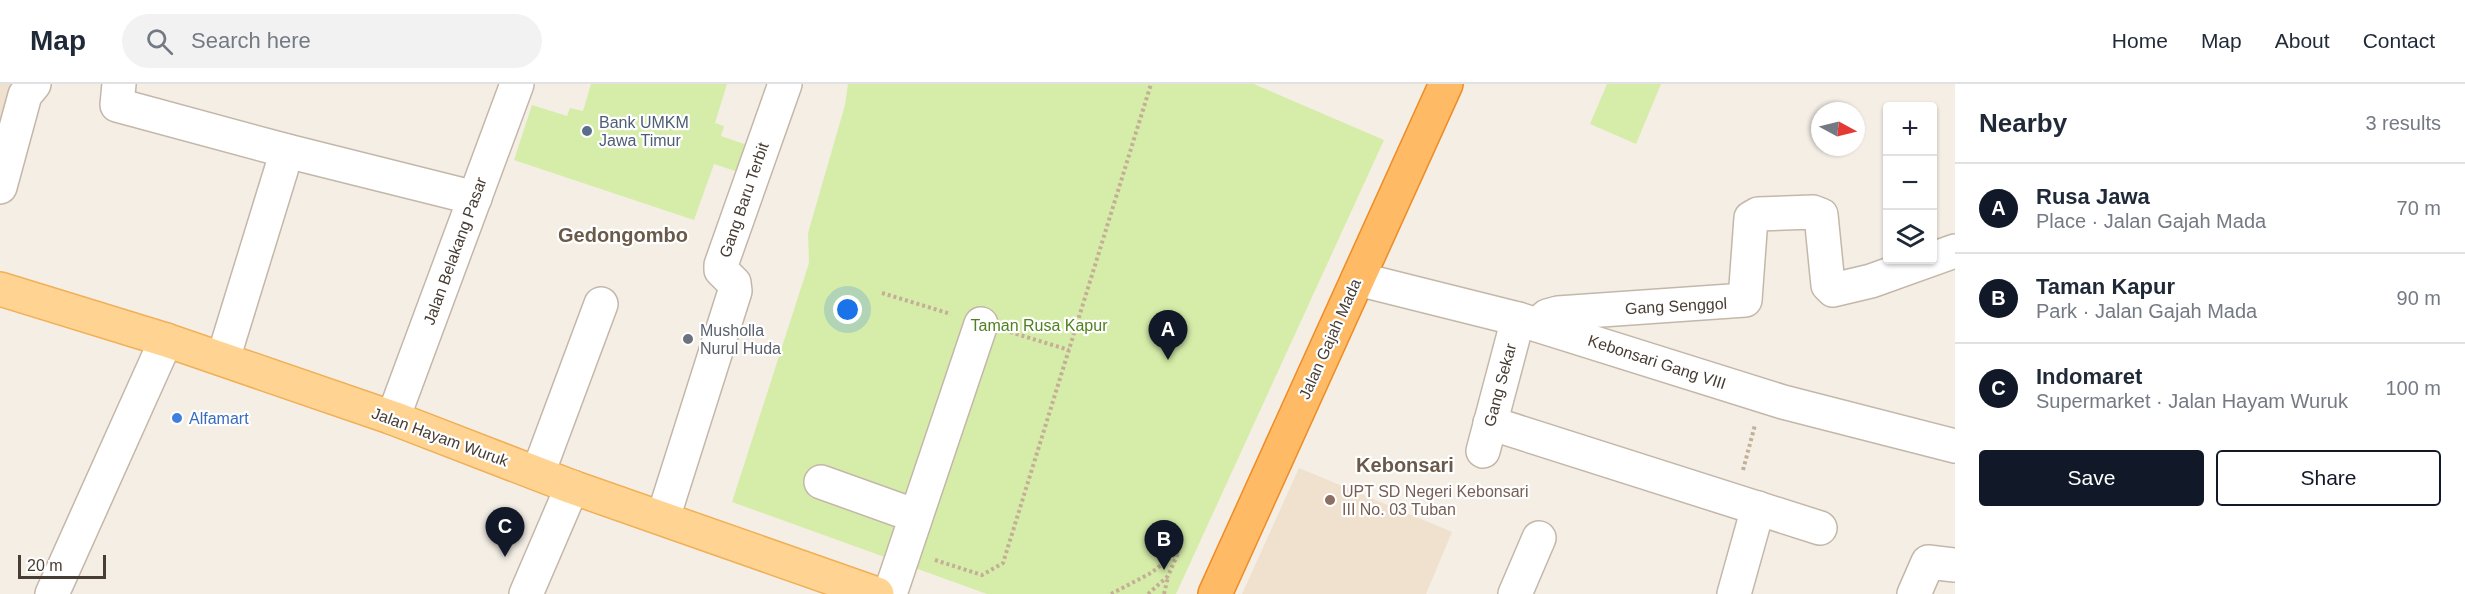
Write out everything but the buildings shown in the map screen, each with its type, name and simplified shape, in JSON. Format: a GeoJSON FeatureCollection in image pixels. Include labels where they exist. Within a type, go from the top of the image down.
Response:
{"type":"FeatureCollection","features":[{"type":"Feature","properties":{"kind":"highway","name":"Jalan Gajah Mada"},"geometry":{"type":"LineString","coordinates":[[1215,594],[1446,84]]}},
{"type":"Feature","properties":{"kind":"main road","name":"Jalan Hayam Wuruk"},"geometry":{"type":"LineString","coordinates":[[0,289],[223,359],[393,418],[572,487],[877,594]]}},
{"type":"Feature","properties":{"kind":"street"},"geometry":{"type":"LineString","coordinates":[[0,186],[25,96],[34,84]]}},
{"type":"Feature","properties":{"kind":"street"},"geometry":{"type":"LineString","coordinates":[[119,84],[117,105],[475,198]]}},
{"type":"Feature","properties":{"kind":"street","name":"Jalan Belakang Pasar"},"geometry":{"type":"LineString","coordinates":[[393,418],[517,84]]}},
{"type":"Feature","properties":{"kind":"street","name":"Gang Baru Terbit"},"geometry":{"type":"LineString","coordinates":[[663,518],[735,291],[734,283],[721,270],[721,265],[785,84]]}},
{"type":"Feature","properties":{"kind":"street"},"geometry":{"type":"LineString","coordinates":[[223,359],[287,151]]}},
{"type":"Feature","properties":{"kind":"street","name":"Gang Senggol"},"geometry":{"type":"LineString","coordinates":[[1529,322],[1558,313],[1745,300],[1751,218],[1758,214],[1813,212],[1821,215],[1828,285],[1833,290],[1871,281],[1955,251]]}},
{"type":"Feature","properties":{"kind":"street","name":"Kebonsari Gang VIII"},"geometry":{"type":"LineString","coordinates":[[1358,279],[1529,322],[1764,396],[1955,446]]}},
{"type":"Feature","properties":{"kind":"street"},"geometry":{"type":"LineString","coordinates":[[538,473],[601,304]]}},
{"type":"Feature","properties":{"kind":"street","name":"Gang Sekar"},"geometry":{"type":"LineString","coordinates":[[1529,322],[1486,437],[1746,505]]}},
{"type":"Feature","properties":{"kind":"street"},"geometry":{"type":"LineString","coordinates":[[890,594],[981,324]]}},
{"type":"Feature","properties":{"kind":"street"},"geometry":{"type":"LineString","coordinates":[[52,594],[165,340]]}},
{"type":"Feature","properties":{"kind":"street"},"geometry":{"type":"LineString","coordinates":[[821,482],[916,516]]}},
{"type":"Feature","properties":{"kind":"street"},"geometry":{"type":"LineString","coordinates":[[526,594],[572,487]]}},
{"type":"Feature","properties":{"kind":"street"},"geometry":{"type":"LineString","coordinates":[[1734,594],[1746,505],[1820,528]]}},
{"type":"Feature","properties":{"kind":"street"},"geometry":{"type":"LineString","coordinates":[[1515,594],[1539,538]]}},
{"type":"Feature","properties":{"kind":"street"},"geometry":{"type":"LineString","coordinates":[[1914,594],[1928,562],[1955,565]]}},
{"type":"Feature","properties":{"kind":"path"},"geometry":{"type":"LineString","coordinates":[[905,548],[975,574],[993,571],[1003,562],[1151,84]]}},
{"type":"Feature","properties":{"kind":"path"},"geometry":{"type":"LineString","coordinates":[[1746,505],[1764,396]]}},
{"type":"Feature","properties":{"kind":"path"},"geometry":{"type":"LineString","coordinates":[[1111,594],[1151,573],[1179,551],[1168,576],[1164,594]]}},
{"type":"Feature","properties":{"kind":"path"},"geometry":{"type":"LineString","coordinates":[[1148,594],[1168,576]]}},
{"type":"Feature","properties":{"kind":"shaded area"},"geometry":{"type":"Polygon","coordinates":[[[0,84],[23,84],[0,174],[0,84]]]}},
{"type":"Feature","properties":{"kind":"shaded area","name":"UPT SD Negeri Kebonsari III No. 03 Tuban"},"geometry":{"type":"Polygon","coordinates":[[[1299,468],[1452,532],[1426,594],[1242,594],[1299,468]]]}},
{"type":"Feature","properties":{"kind":"green space"},"geometry":{"type":"Polygon","coordinates":[[[591,84],[727,84],[715,123],[724,126],[721,136],[756,148],[747,175],[714,164],[694,220],[514,160],[532,105],[567,116],[570,108],[583,111],[591,84]]]}},
{"type":"Feature","properties":{"kind":"green space","name":"Taman Rusa Kapur"},"geometry":{"type":"Polygon","coordinates":[[[848,84],[1254,84],[1384,140],[1176,594],[987,594],[732,502],[809,263],[808,233],[845,105],[848,84]]]}},
{"type":"Feature","properties":{"kind":"green space"},"geometry":{"type":"Polygon","coordinates":[[[1607,84],[1661,84],[1636,144],[1590,124],[1607,84]]]}},
{"type":"Feature","properties":{"kind":"place","name":"Bank UMKM Jawa Timur"},"geometry":{"type":"Point","coordinates":[587,131]}},
{"type":"Feature","properties":{"kind":"place","name":"Musholla Nurul Huda"},"geometry":{"type":"Point","coordinates":[688,339]}},
{"type":"Feature","properties":{"kind":"place","name":"Rusa Jawa"},"geometry":{"type":"Point","coordinates":[1168,360]}},
{"type":"Feature","properties":{"kind":"place","name":"Alfamart"},"geometry":{"type":"Point","coordinates":[177,418]}},
{"type":"Feature","properties":{"kind":"place","name":"UPT SD Negeri Kebonsari III No. 03 Tuban"},"geometry":{"type":"Point","coordinates":[1330,500]}},
{"type":"Feature","properties":{"kind":"place","name":"Indomaret"},"geometry":{"type":"Point","coordinates":[505,557]}},
{"type":"Feature","properties":{"kind":"place","name":"Taman Kapur"},"geometry":{"type":"Point","coordinates":[1164,570]}},
{"type":"Feature","properties":{"kind":"district","name":"Gedongombo"},"geometry":{"type":"Point","coordinates":[623,235]}},
{"type":"Feature","properties":{"kind":"district","name":"Kebonsari"},"geometry":{"type":"Point","coordinates":[1405,465]}}]}
